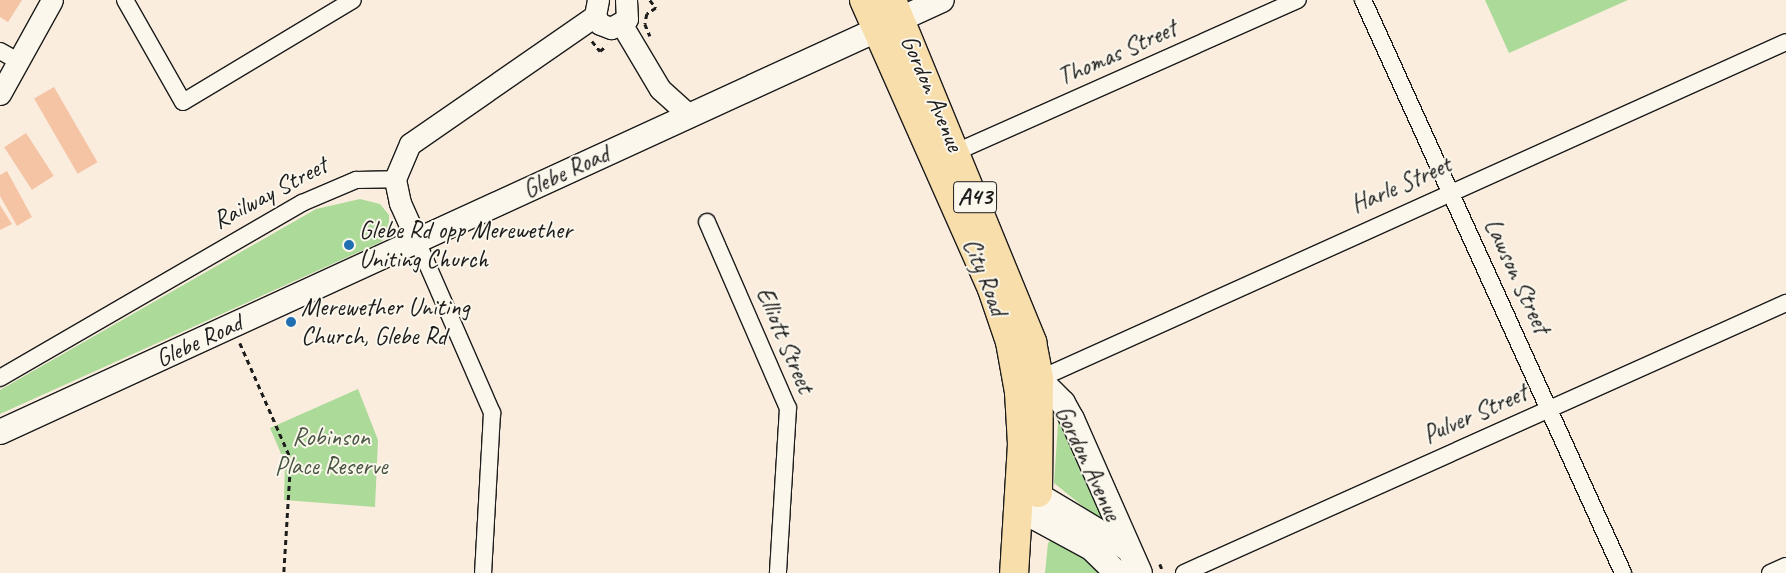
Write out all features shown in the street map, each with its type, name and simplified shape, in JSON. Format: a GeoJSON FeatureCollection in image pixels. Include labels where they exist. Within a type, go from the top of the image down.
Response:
{"type":"FeatureCollection","features":[{"type":"Feature","properties":{"kind":"highway","name":"City Road"},"geometry":{"type":"LineString","coordinates":[[864,0],[1002,315],[1019,392],[1031,505],[1014,573]]}},
{"type":"Feature","properties":{"kind":"highway","name":"Gordon Avenue"},"geometry":{"type":"LineString","coordinates":[[897,10],[1016,295],[1032,342],[1039,379]]}},
{"type":"Feature","properties":{"kind":"highway","name":"A43"},"geometry":{"type":"LineString","coordinates":[[1031,573],[1031,505],[1039,379]]}},
{"type":"Feature","properties":{"kind":"main road","name":"Glebe Road"},"geometry":{"type":"LineString","coordinates":[[0,432],[876,30],[897,10],[942,0]]}},
{"type":"Feature","properties":{"kind":"main road","name":"Gordon Avenue"},"geometry":{"type":"LineString","coordinates":[[1039,379],[1063,403],[1072,419],[1128,548]]}},
{"type":"Feature","properties":{"kind":"main road","name":"Gordon Avenue"},"geometry":{"type":"LineString","coordinates":[[1031,505],[1128,548],[1154,569]]}},
{"type":"Feature","properties":{"kind":"main road","name":"Gordon Avenue"},"geometry":{"type":"LineString","coordinates":[[1031,505],[1091,548],[1117,573]]}},
{"type":"Feature","properties":{"kind":"street"},"geometry":{"type":"LineString","coordinates":[[0,94],[9,56],[52,0]]}},
{"type":"Feature","properties":{"kind":"street"},"geometry":{"type":"LineString","coordinates":[[125,0],[183,102],[353,0]]}},
{"type":"Feature","properties":{"kind":"street"},"geometry":{"type":"LineString","coordinates":[[483,573],[492,413],[400,203],[396,178],[405,151],[417,138],[597,8],[608,28],[622,24],[629,14],[626,0]]}},
{"type":"Feature","properties":{"kind":"street","name":"Thomas Street"},"geometry":{"type":"LineString","coordinates":[[956,152],[1278,4],[1298,0]]}},
{"type":"Feature","properties":{"kind":"street","name":"Lawson Street"},"geometry":{"type":"LineString","coordinates":[[1363,0],[1550,408],[1623,573]]}},
{"type":"Feature","properties":{"kind":"street"},"geometry":{"type":"LineString","coordinates":[[622,24],[660,89],[690,116]]}},
{"type":"Feature","properties":{"kind":"street","name":"Harle Street"},"geometry":{"type":"LineString","coordinates":[[1039,379],[1450,191],[1786,42]]}},
{"type":"Feature","properties":{"kind":"street","name":"Railway Street"},"geometry":{"type":"LineString","coordinates":[[0,378],[302,203],[356,180],[396,178]]}},
{"type":"Feature","properties":{"kind":"street","name":"Elliott Street"},"geometry":{"type":"LineString","coordinates":[[707,222],[788,408],[778,573]]}},
{"type":"Feature","properties":{"kind":"street","name":"Pulver Street"},"geometry":{"type":"LineString","coordinates":[[1184,573],[1786,303]]}},
{"type":"Feature","properties":{"kind":"street"},"geometry":{"type":"LineString","coordinates":[[1770,573],[1786,566]]}},
{"type":"Feature","properties":{"kind":"path"},"geometry":{"type":"LineString","coordinates":[[650,0],[656,8],[646,14],[645,24],[651,36]]}},
{"type":"Feature","properties":{"kind":"path"},"geometry":{"type":"LineString","coordinates":[[591,39],[600,51],[608,43],[615,50]]}},
{"type":"Feature","properties":{"kind":"path"},"geometry":{"type":"LineString","coordinates":[[240,342],[291,459],[284,573]]}},
{"type":"Feature","properties":{"kind":"green space"},"geometry":{"type":"Polygon","coordinates":[[[1485,0],[1628,0],[1509,53],[1485,0]]]}},
{"type":"Feature","properties":{"kind":"green space"},"geometry":{"type":"Polygon","coordinates":[[[360,199],[380,204],[389,215],[389,233],[381,242],[0,414],[0,390],[316,209],[360,199]]]}},
{"type":"Feature","properties":{"kind":"green space","name":"Robinson Place Reserve"},"geometry":{"type":"Polygon","coordinates":[[[358,389],[378,440],[375,507],[284,500],[285,463],[270,428],[358,389]]]}},
{"type":"Feature","properties":{"kind":"green space"},"geometry":{"type":"Polygon","coordinates":[[[1059,409],[1106,525],[1054,483],[1059,409]]]}},
{"type":"Feature","properties":{"kind":"green space"},"geometry":{"type":"Polygon","coordinates":[[[1053,538],[1108,573],[1045,573],[1048,543],[1053,538]]]}},
{"type":"Feature","properties":{"kind":"building"},"geometry":{"type":"Polygon","coordinates":[[[0,0],[22,0],[8,22],[0,17],[0,0]]]}},
{"type":"Feature","properties":{"kind":"building"},"geometry":{"type":"Polygon","coordinates":[[[54,87],[98,162],[78,174],[34,98],[54,87]]]}},
{"type":"Feature","properties":{"kind":"building"},"geometry":{"type":"Polygon","coordinates":[[[26,133],[54,176],[32,190],[4,147],[26,133]]]}},
{"type":"Feature","properties":{"kind":"building"},"geometry":{"type":"Polygon","coordinates":[[[7,171],[32,217],[17,226],[0,196],[0,175],[7,171]]]}},
{"type":"Feature","properties":{"kind":"building"},"geometry":{"type":"Polygon","coordinates":[[[0,205],[12,224],[0,230],[0,205]]]}},
{"type":"Feature","properties":{"kind":"place","name":"Glebe Rd opp Merewether Uniting Church"},"geometry":{"type":"Point","coordinates":[349,245]}},
{"type":"Feature","properties":{"kind":"place","name":"Merewether Uniting Church, Glebe Rd"},"geometry":{"type":"Point","coordinates":[291,322]}}]}
